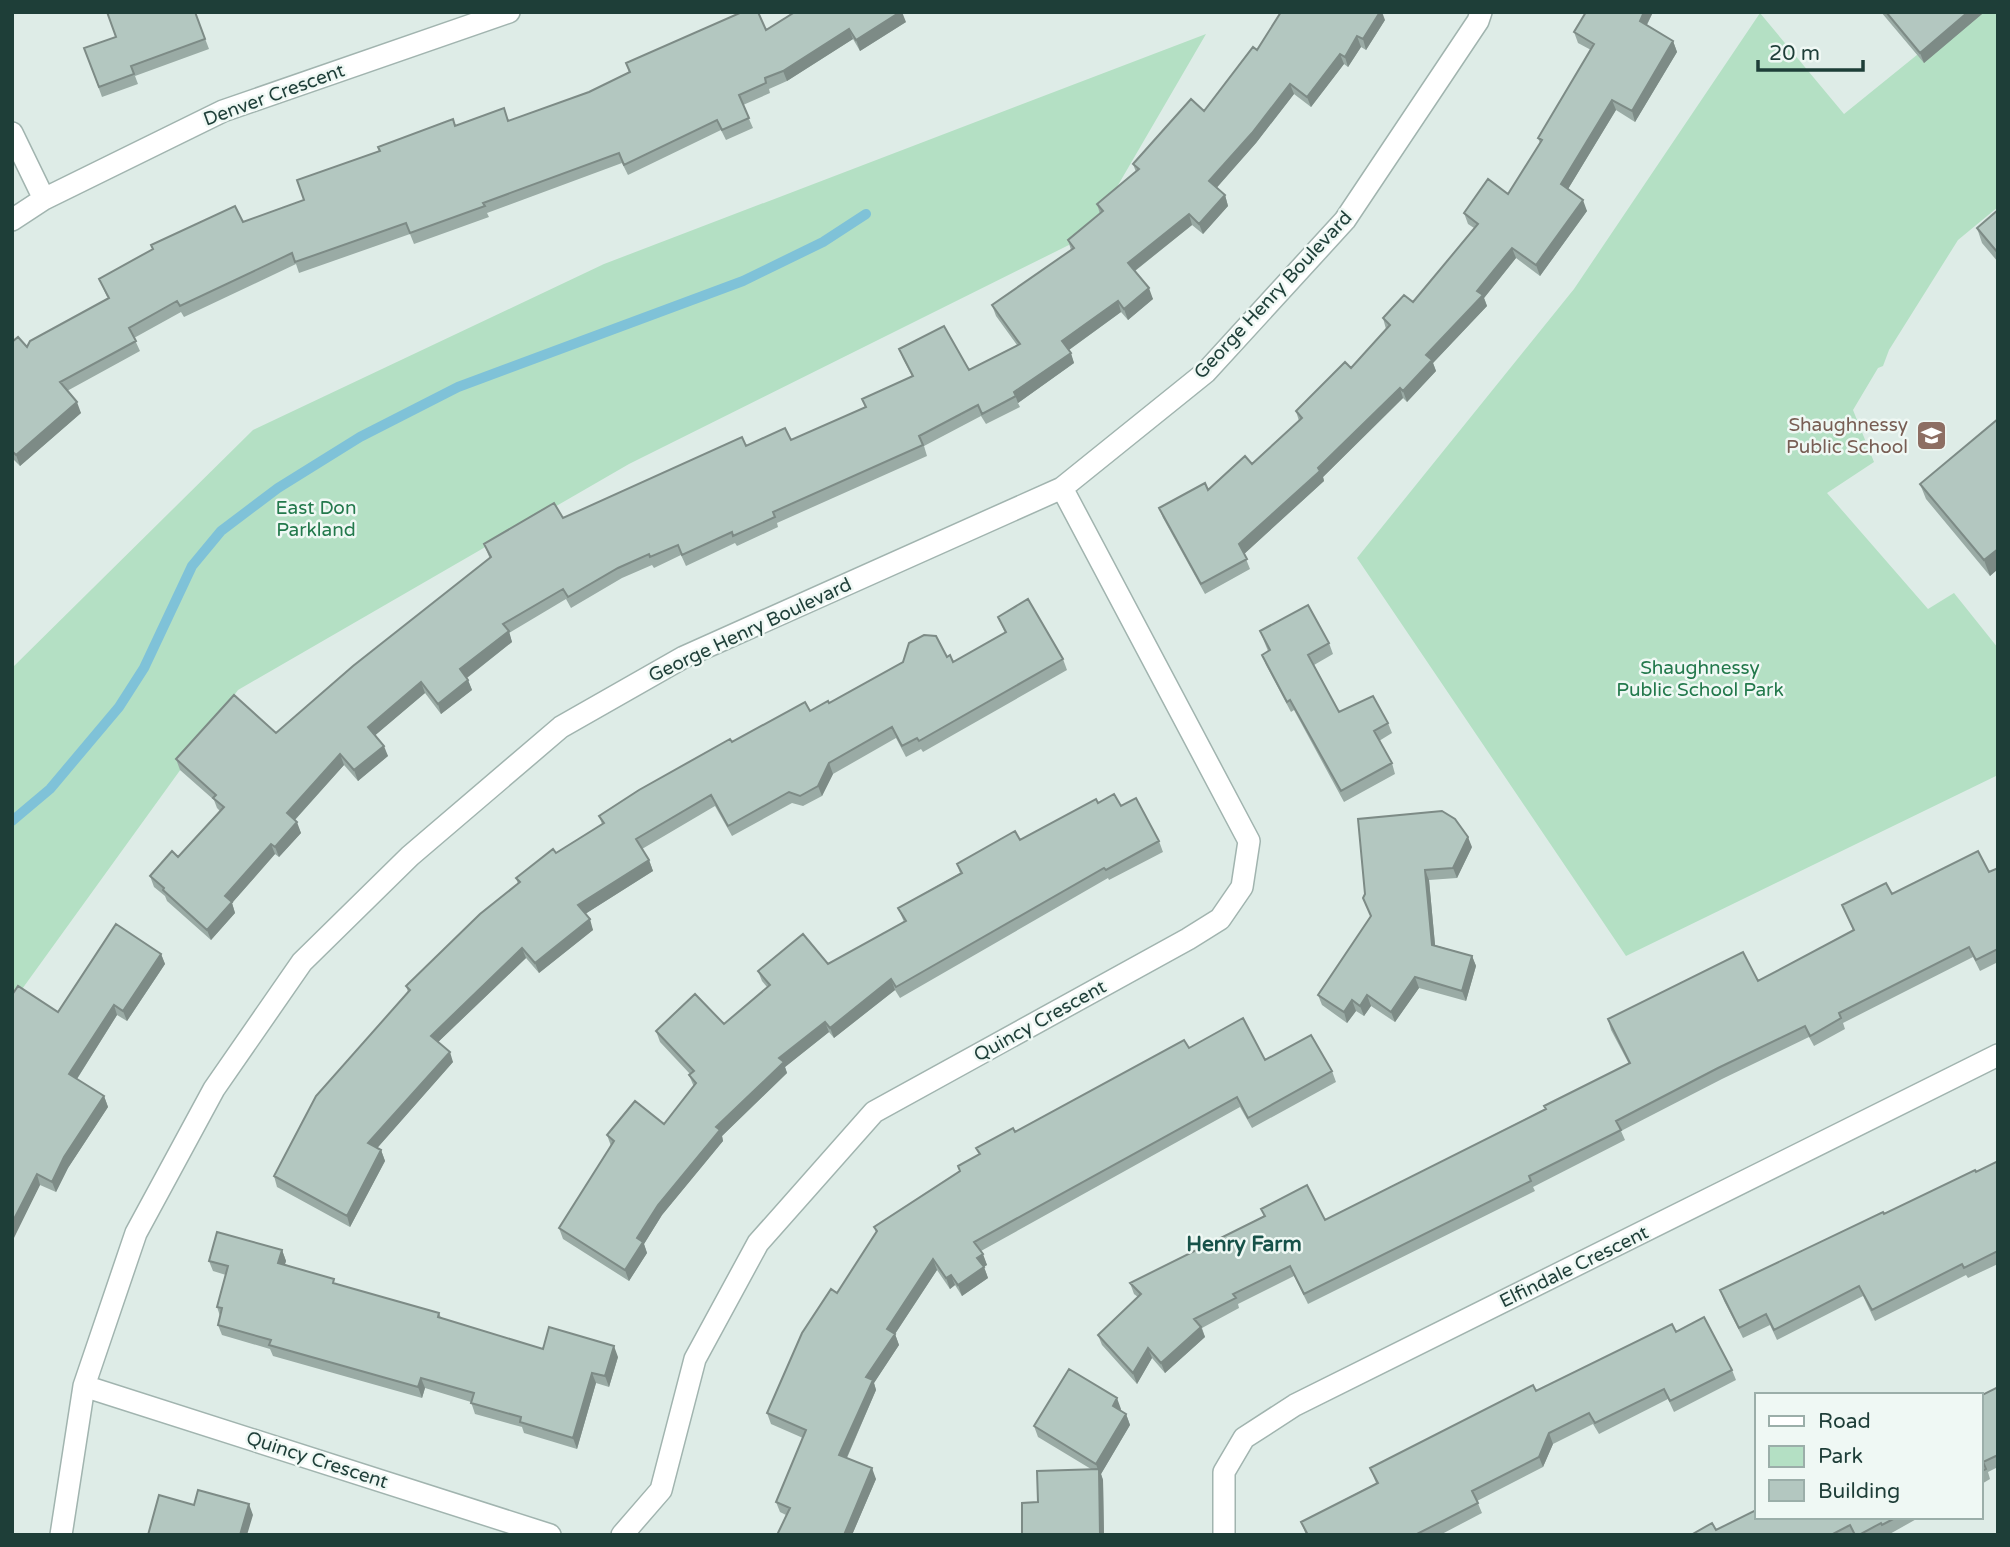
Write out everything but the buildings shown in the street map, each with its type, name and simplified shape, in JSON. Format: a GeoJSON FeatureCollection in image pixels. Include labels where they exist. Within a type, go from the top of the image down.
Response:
{"type":"FeatureCollection","features":[{"type":"Feature","properties":{"kind":"street","name":"Denver Crescent"},"geometry":{"type":"LineString","coordinates":[[12,220],[44,200],[223,111],[509,12]]}},
{"type":"Feature","properties":{"kind":"street","name":"George Henry Boulevard"},"geometry":{"type":"LineString","coordinates":[[61,1535],[84,1386],[136,1233],[214,1089],[302,962],[410,856],[561,727],[673,663],[1062,488],[1206,372],[1345,220],[1482,12]]}},
{"type":"Feature","properties":{"kind":"street"},"geometry":{"type":"LineString","coordinates":[[12,133],[44,200]]}},
{"type":"Feature","properties":{"kind":"street","name":"Quincy Crescent"},"geometry":{"type":"LineString","coordinates":[[622,1535],[661,1490],[695,1360],[758,1242],[874,1112],[1188,940],[1220,919],[1242,887],[1249,841],[1062,488]]}},
{"type":"Feature","properties":{"kind":"street","name":"Elfindale Crescent"},"geometry":{"type":"LineString","coordinates":[[1224,1535],[1224,1472],[1244,1438],[1295,1405],[1998,1055]]}},
{"type":"Feature","properties":{"kind":"street","name":"Quincy Crescent"},"geometry":{"type":"LineString","coordinates":[[84,1386],[550,1535]]}},
{"type":"Feature","properties":{"kind":"green space","name":"Shaughnessy Public School Park"},"geometry":{"type":"Polygon","coordinates":[[[1970,12],[1998,12],[1998,207],[1958,240],[1889,350],[1883,366],[1878,368],[1853,410],[1874,462],[1827,493],[1928,609],[1954,593],[1998,648],[1998,775],[1626,956],[1357,558],[1574,289],[1760,13],[1844,114],[1970,12]]]}},
{"type":"Feature","properties":{"kind":"green space","name":"East Don Parkland"},"geometry":{"type":"Polygon","coordinates":[[[1206,34],[1089,235],[629,464],[238,690],[12,1003],[12,668],[253,430],[604,264],[1206,34]]]}},
{"type":"Feature","properties":{"kind":"waterway"},"geometry":{"type":"LineString","coordinates":[[12,821],[50,789],[119,707],[144,668],[192,566],[221,531],[278,488],[360,437],[458,387],[743,281],[823,242],[866,214]]}},
{"type":"Feature","properties":{"kind":"place","name":"Shaughnessy Public School"},"geometry":{"type":"Point","coordinates":[1931,436]}},
{"type":"Feature","properties":{"kind":"district","name":"Henry Farm"},"geometry":{"type":"Point","coordinates":[1244,1244]}}]}
